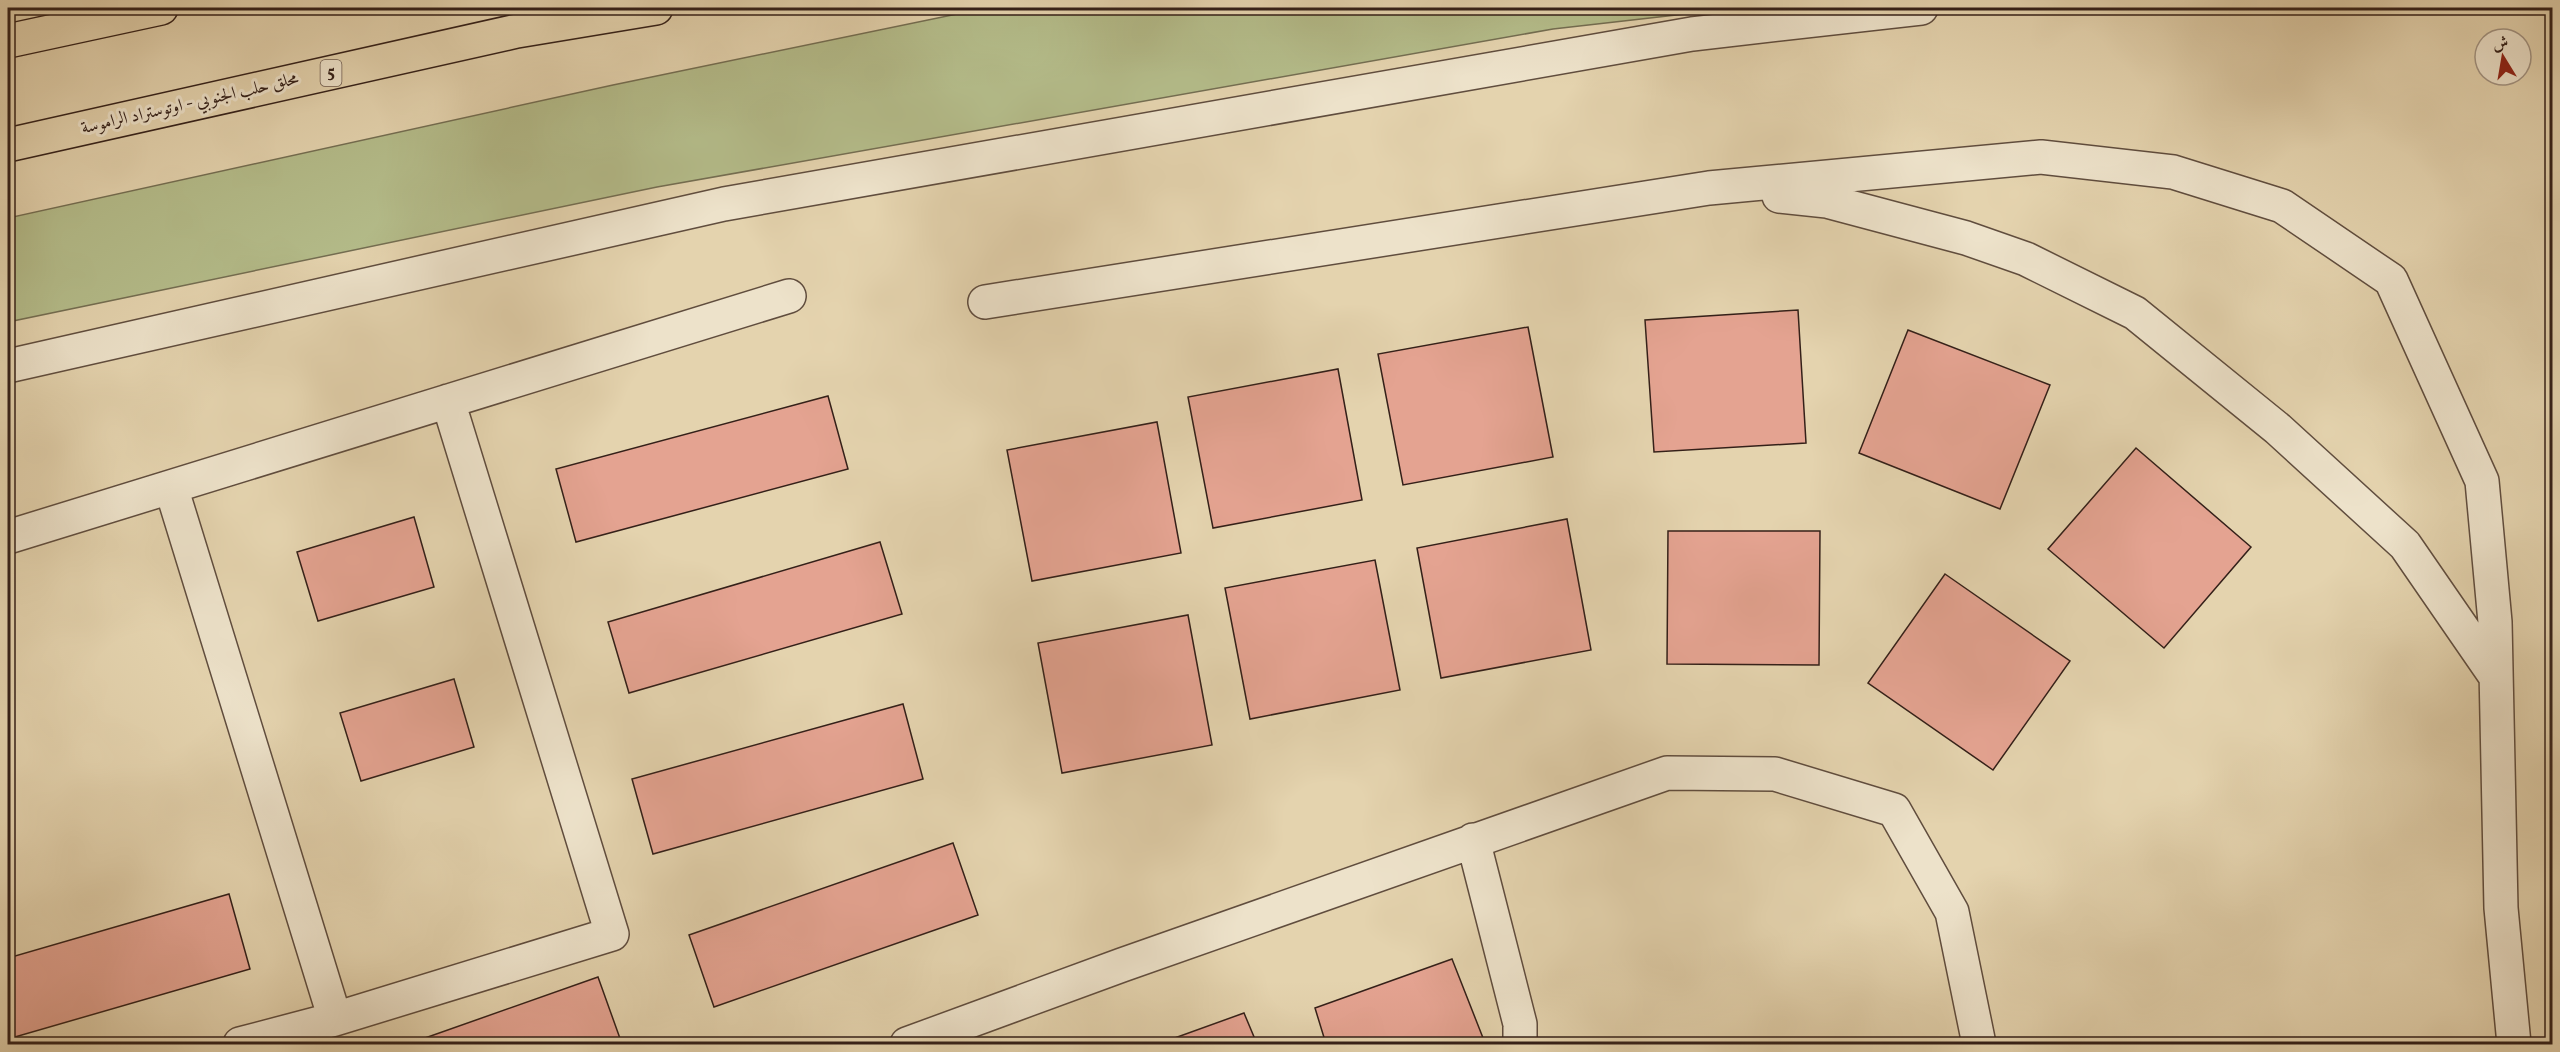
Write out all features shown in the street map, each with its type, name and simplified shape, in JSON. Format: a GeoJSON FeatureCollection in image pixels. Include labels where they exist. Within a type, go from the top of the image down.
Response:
{"type":"FeatureCollection","features":[{"type":"Feature","properties":{"kind":"highway"},"geometry":{"type":"LineString","coordinates":[[8,41],[160,8]]}},
{"type":"Feature","properties":{"kind":"highway","name":"محلق حلب الجنوبي - اوتوستراد الراموسة"},"geometry":{"type":"LineString","coordinates":[[8,145],[517,31],[656,8]]}},
{"type":"Feature","properties":{"kind":"street"},"geometry":{"type":"LineString","coordinates":[[8,366],[724,204],[1692,34],[1921,8]]}},
{"type":"Feature","properties":{"kind":"street"},"geometry":{"type":"LineString","coordinates":[[985,302],[1709,188],[2041,157],[2173,172],[2282,206],[2391,280],[2482,482],[2495,622],[2501,908],[2514,1044]]}},
{"type":"Feature","properties":{"kind":"street"},"geometry":{"type":"LineString","coordinates":[[1709,188],[1827,201],[1966,238],[2026,259],[2135,314],[2278,429],[2405,545],[2496,677]]}},
{"type":"Feature","properties":{"kind":"street"},"geometry":{"type":"LineString","coordinates":[[8,537],[789,296]]}},
{"type":"Feature","properties":{"kind":"street"},"geometry":{"type":"LineString","coordinates":[[240,1044],[335,1019],[612,934],[448,401]]}},
{"type":"Feature","properties":{"kind":"street"},"geometry":{"type":"LineString","coordinates":[[171,486],[335,1019]]}},
{"type":"Feature","properties":{"kind":"street"},"geometry":{"type":"LineString","coordinates":[[907,1044],[1666,773],[1775,774],[1894,810],[1952,912],[1979,1044]]}},
{"type":"Feature","properties":{"kind":"street"},"geometry":{"type":"LineString","coordinates":[[1473,840],[1520,1024],[1520,1044]]}},
{"type":"Feature","properties":{"kind":"green space"},"geometry":{"type":"Polygon","coordinates":[[[986,8],[1738,8],[1553,29],[657,187],[8,322],[8,218],[613,85],[986,8]]]}},
{"type":"Feature","properties":{"kind":"building"},"geometry":{"type":"Polygon","coordinates":[[[1798,310],[1806,443],[1654,452],[1645,320],[1798,310]]]}},
{"type":"Feature","properties":{"kind":"building"},"geometry":{"type":"Polygon","coordinates":[[[1528,327],[1553,457],[1403,485],[1378,354],[1528,327]]]}},
{"type":"Feature","properties":{"kind":"building"},"geometry":{"type":"Polygon","coordinates":[[[1908,330],[2050,385],[2000,509],[1859,453],[1908,330]]]}},
{"type":"Feature","properties":{"kind":"building"},"geometry":{"type":"Polygon","coordinates":[[[1338,369],[1362,500],[1213,528],[1188,397],[1338,369]]]}},
{"type":"Feature","properties":{"kind":"building"},"geometry":{"type":"Polygon","coordinates":[[[828,396],[848,469],[576,542],[556,469],[828,396]]]}},
{"type":"Feature","properties":{"kind":"building"},"geometry":{"type":"Polygon","coordinates":[[[1157,422],[1181,553],[1032,581],[1007,450],[1157,422]]]}},
{"type":"Feature","properties":{"kind":"building"},"geometry":{"type":"Polygon","coordinates":[[[2136,448],[2251,547],[2164,648],[2048,549],[2136,448]]]}},
{"type":"Feature","properties":{"kind":"building"},"geometry":{"type":"Polygon","coordinates":[[[414,517],[434,587],[318,621],[297,552],[414,517]]]}},
{"type":"Feature","properties":{"kind":"building"},"geometry":{"type":"Polygon","coordinates":[[[1567,519],[1591,650],[1441,678],[1417,548],[1567,519]]]}},
{"type":"Feature","properties":{"kind":"building"},"geometry":{"type":"Polygon","coordinates":[[[1668,531],[1820,531],[1819,665],[1667,664],[1668,531]]]}},
{"type":"Feature","properties":{"kind":"building"},"geometry":{"type":"Polygon","coordinates":[[[880,542],[902,614],[629,693],[608,622],[880,542]]]}},
{"type":"Feature","properties":{"kind":"building"},"geometry":{"type":"Polygon","coordinates":[[[1375,560],[1400,690],[1250,719],[1225,588],[1375,560]]]}},
{"type":"Feature","properties":{"kind":"building"},"geometry":{"type":"Polygon","coordinates":[[[1945,574],[2070,661],[1993,770],[1868,683],[1945,574]]]}},
{"type":"Feature","properties":{"kind":"building"},"geometry":{"type":"Polygon","coordinates":[[[1188,615],[1212,745],[1062,773],[1038,643],[1188,615]]]}},
{"type":"Feature","properties":{"kind":"building"},"geometry":{"type":"Polygon","coordinates":[[[454,679],[474,747],[361,781],[340,713],[454,679]]]}},
{"type":"Feature","properties":{"kind":"building"},"geometry":{"type":"Polygon","coordinates":[[[903,704],[923,779],[653,854],[632,779],[903,704]]]}},
{"type":"Feature","properties":{"kind":"building"},"geometry":{"type":"Polygon","coordinates":[[[953,843],[978,915],[714,1007],[689,935],[953,843]]]}},
{"type":"Feature","properties":{"kind":"building"},"geometry":{"type":"Polygon","coordinates":[[[229,894],[250,969],[8,1039],[8,958],[229,894]]]}},
{"type":"Feature","properties":{"kind":"building"},"geometry":{"type":"Polygon","coordinates":[[[1452,959],[1485,1043],[1326,1044],[1315,1008],[1452,959]]]}},
{"type":"Feature","properties":{"kind":"building"},"geometry":{"type":"Polygon","coordinates":[[[598,977],[622,1044],[408,1044],[598,977]]]}},
{"type":"Feature","properties":{"kind":"building"},"geometry":{"type":"Polygon","coordinates":[[[1244,1013],[1257,1044],[1158,1044],[1244,1013]]]}}]}
